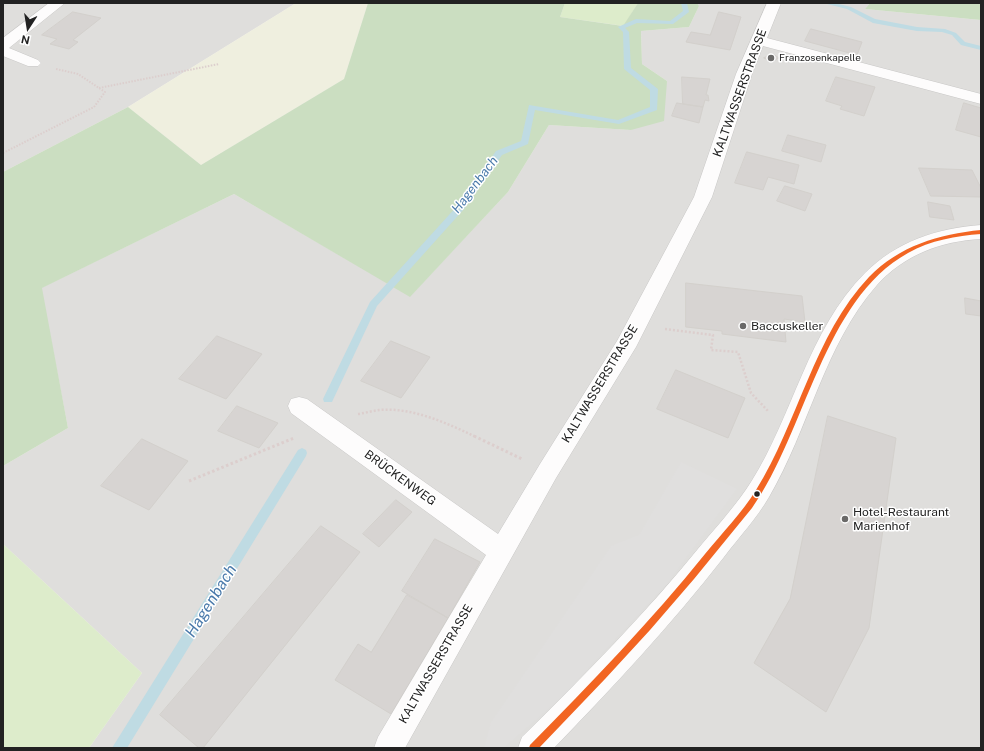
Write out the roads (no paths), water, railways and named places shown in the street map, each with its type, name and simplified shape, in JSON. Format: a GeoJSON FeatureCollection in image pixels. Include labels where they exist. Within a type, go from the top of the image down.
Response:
{"type":"FeatureCollection","features":[{"type":"Feature","properties":{"kind":"street"},"geometry":{"type":"LineString","coordinates":[[3,45],[58,3]]}},
{"type":"Feature","properties":{"kind":"street","name":"KALTWASSERSTRASSE"},"geometry":{"type":"LineString","coordinates":[[389,748],[501,551],[636,326],[703,197],[744,74],[774,3]]}},
{"type":"Feature","properties":{"kind":"street"},"geometry":{"type":"LineString","coordinates":[[759,40],[981,99]]}},
{"type":"Feature","properties":{"kind":"street"},"geometry":{"type":"LineString","coordinates":[[3,51],[33,63]]}},
{"type":"Feature","properties":{"kind":"street"},"geometry":{"type":"LineString","coordinates":[[533,748],[609,671],[688,584],[760,490],[790,432],[815,369],[843,317],[870,280],[884,267],[914,247],[956,234],[981,232]]}},
{"type":"Feature","properties":{"kind":"street","name":"BRÜCKENWEG"},"geometry":{"type":"LineString","coordinates":[[299,406],[327,424],[501,551]]}},
{"type":"Feature","properties":{"kind":"waterway","name":"Hagenbach"},"geometry":{"type":"LineString","coordinates":[[328,399],[373,304],[461,207],[499,153],[525,142],[532,107],[619,122],[654,108],[654,89],[628,69],[626,32],[621,27],[636,21],[671,23],[686,12],[684,3]]}},
{"type":"Feature","properties":{"kind":"waterway"},"geometry":{"type":"LineString","coordinates":[[826,3],[849,8],[873,21],[917,29],[943,30],[954,34],[963,44],[981,48]]}},
{"type":"Feature","properties":{"kind":"waterway","name":"Hagenbach"},"geometry":{"type":"LineString","coordinates":[[119,748],[302,453]]}},
{"type":"Feature","properties":{"kind":"place","name":"Franzosenkapelle"},"geometry":{"type":"Point","coordinates":[771,58]}},
{"type":"Feature","properties":{"kind":"place","name":"Baccuskeller"},"geometry":{"type":"Point","coordinates":[743,326]}},
{"type":"Feature","properties":{"kind":"place","name":"Hotel-Restaurant Marienhof"},"geometry":{"type":"Point","coordinates":[845,519]}}]}
